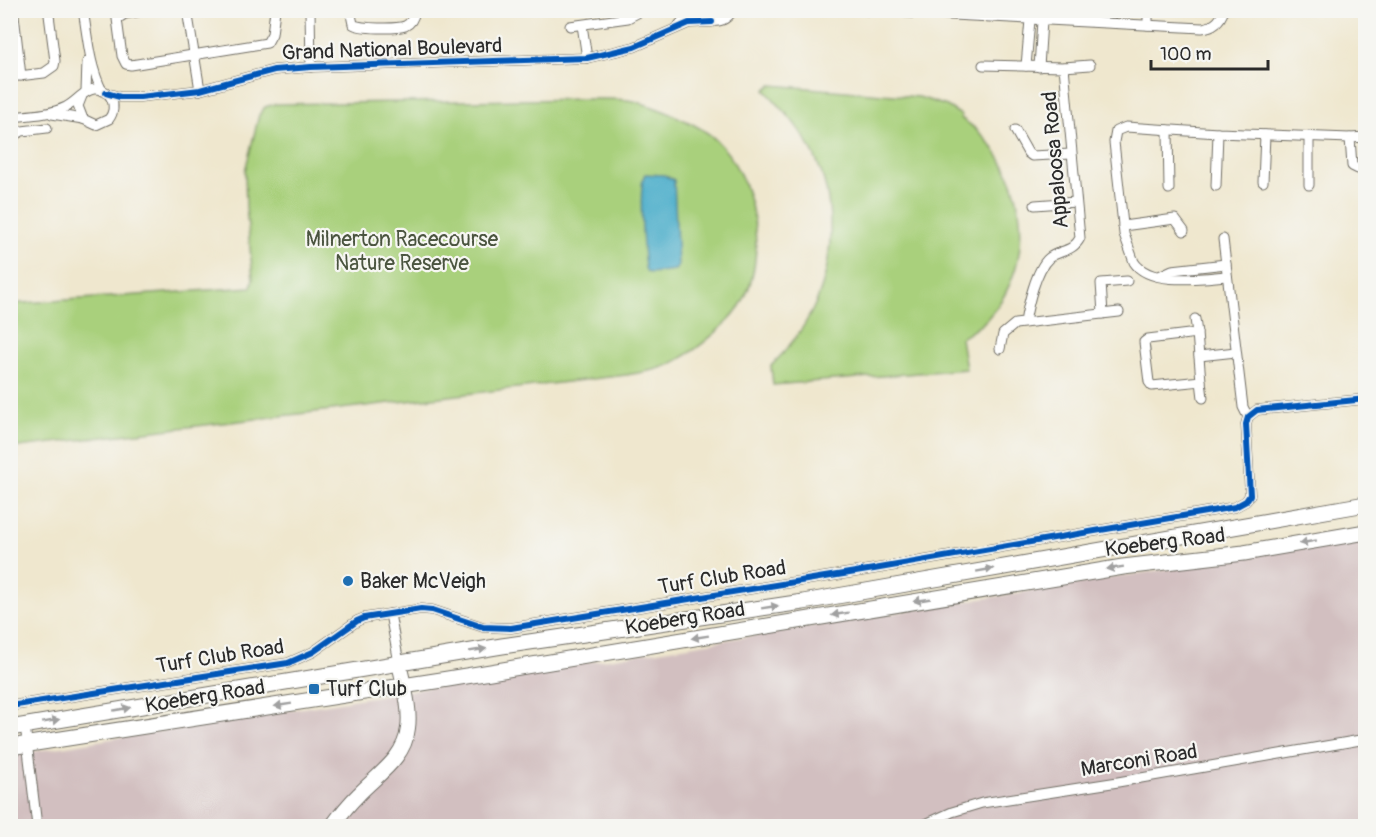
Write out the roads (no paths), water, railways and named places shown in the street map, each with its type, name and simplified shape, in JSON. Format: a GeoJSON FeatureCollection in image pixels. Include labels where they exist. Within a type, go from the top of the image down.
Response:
{"type":"FeatureCollection","features":[{"type":"Feature","properties":{"kind":"main road","name":"Koeberg Road"},"geometry":{"type":"LineString","coordinates":[[18,727],[399,663],[798,603],[1365,504]]}},
{"type":"Feature","properties":{"kind":"main road","name":"Koeberg Road"},"geometry":{"type":"LineString","coordinates":[[10,747],[404,686],[1123,567],[1244,553],[1365,532]]}},
{"type":"Feature","properties":{"kind":"main road"},"geometry":{"type":"LineString","coordinates":[[332,826],[352,800],[392,763],[402,749],[408,728],[399,663]]}},
{"type":"Feature","properties":{"kind":"street"},"geometry":{"type":"LineString","coordinates":[[10,117],[47,113],[64,114],[83,119],[91,124],[101,124],[112,115],[112,101],[104,92],[92,68],[83,10]]}},
{"type":"Feature","properties":{"kind":"street"},"geometry":{"type":"LineString","coordinates":[[148,10],[125,14],[117,19],[123,61],[131,64],[267,43],[272,34],[274,10]]}},
{"type":"Feature","properties":{"kind":"street"},"geometry":{"type":"LineString","coordinates":[[187,10],[200,90]]}},
{"type":"Feature","properties":{"kind":"street"},"geometry":{"type":"LineString","coordinates":[[310,10],[311,67]]}},
{"type":"Feature","properties":{"kind":"street"},"geometry":{"type":"LineString","coordinates":[[350,10],[353,24],[364,27],[404,27],[412,20],[415,10]]}},
{"type":"Feature","properties":{"kind":"street"},"geometry":{"type":"LineString","coordinates":[[570,26],[584,25],[643,10]]}},
{"type":"Feature","properties":{"kind":"street","name":"Grand National Boulevard"},"geometry":{"type":"LineString","coordinates":[[677,27],[693,10]]}},
{"type":"Feature","properties":{"kind":"street"},"geometry":{"type":"LineString","coordinates":[[699,10],[704,18],[712,22]]}},
{"type":"Feature","properties":{"kind":"street"},"geometry":{"type":"LineString","coordinates":[[731,14],[740,10]]}},
{"type":"Feature","properties":{"kind":"street"},"geometry":{"type":"LineString","coordinates":[[855,10],[1042,21],[1210,27],[1222,18],[1224,10]]}},
{"type":"Feature","properties":{"kind":"street"},"geometry":{"type":"LineString","coordinates":[[1148,10],[1148,25]]}},
{"type":"Feature","properties":{"kind":"street","name":"Grand National Boulevard"},"geometry":{"type":"LineString","coordinates":[[104,92],[120,97],[140,98],[200,90],[274,70],[311,67],[588,58],[647,43],[677,27],[697,22],[721,22],[731,14]]}},
{"type":"Feature","properties":{"kind":"street"},"geometry":{"type":"LineString","coordinates":[[14,15],[21,76]]}},
{"type":"Feature","properties":{"kind":"street"},"geometry":{"type":"LineString","coordinates":[[10,77],[44,73],[54,66],[49,15]]}},
{"type":"Feature","properties":{"kind":"street","name":"Appaloosa Road"},"geometry":{"type":"LineString","coordinates":[[1025,322],[1031,297],[1046,260],[1069,250],[1080,238],[1064,67],[1026,66],[1030,20]]}},
{"type":"Feature","properties":{"kind":"street","name":"Appaloosa Road"},"geometry":{"type":"LineString","coordinates":[[1040,66],[1042,21]]}},
{"type":"Feature","properties":{"kind":"street"},"geometry":{"type":"LineString","coordinates":[[584,25],[588,58]]}},
{"type":"Feature","properties":{"kind":"street"},"geometry":{"type":"LineString","coordinates":[[83,119],[78,105],[84,94],[88,51]]}},
{"type":"Feature","properties":{"kind":"street"},"geometry":{"type":"LineString","coordinates":[[983,65],[1026,66]]}},
{"type":"Feature","properties":{"kind":"street"},"geometry":{"type":"LineString","coordinates":[[1064,67],[1090,65]]}},
{"type":"Feature","properties":{"kind":"street"},"geometry":{"type":"LineString","coordinates":[[47,113],[68,106],[94,89],[104,92]]}},
{"type":"Feature","properties":{"kind":"street","name":"Grand National Boulevard"},"geometry":{"type":"LineString","coordinates":[[112,115],[118,109],[140,98]]}},
{"type":"Feature","properties":{"kind":"street"},"geometry":{"type":"LineString","coordinates":[[1227,276],[1175,279],[1142,272],[1137,267],[1123,226],[1114,142],[1116,131],[1126,127],[1265,135],[1365,137]]}},
{"type":"Feature","properties":{"kind":"street"},"geometry":{"type":"LineString","coordinates":[[10,138],[22,131],[47,128]]}},
{"type":"Feature","properties":{"kind":"street"},"geometry":{"type":"LineString","coordinates":[[1015,130],[1032,156],[1071,154]]}},
{"type":"Feature","properties":{"kind":"street"},"geometry":{"type":"LineString","coordinates":[[1168,130],[1169,189]]}},
{"type":"Feature","properties":{"kind":"street"},"geometry":{"type":"LineString","coordinates":[[1216,186],[1218,133]]}},
{"type":"Feature","properties":{"kind":"street"},"geometry":{"type":"LineString","coordinates":[[1263,182],[1265,135]]}},
{"type":"Feature","properties":{"kind":"street"},"geometry":{"type":"LineString","coordinates":[[1309,136],[1309,184]]}},
{"type":"Feature","properties":{"kind":"street"},"geometry":{"type":"LineString","coordinates":[[1350,138],[1352,166],[1365,170]]}},
{"type":"Feature","properties":{"kind":"street"},"geometry":{"type":"LineString","coordinates":[[1035,205],[1076,202]]}},
{"type":"Feature","properties":{"kind":"street"},"geometry":{"type":"LineString","coordinates":[[1123,226],[1175,219],[1179,221],[1184,231]]}},
{"type":"Feature","properties":{"kind":"street"},"geometry":{"type":"LineString","coordinates":[[1223,239],[1243,407],[1248,417],[1257,410],[1365,399]]}},
{"type":"Feature","properties":{"kind":"street"},"geometry":{"type":"LineString","coordinates":[[1160,276],[1172,270],[1226,264]]}},
{"type":"Feature","properties":{"kind":"street"},"geometry":{"type":"LineString","coordinates":[[1103,314],[1101,283],[1127,281]]}},
{"type":"Feature","properties":{"kind":"street"},"geometry":{"type":"LineString","coordinates":[[1000,349],[1003,334],[1009,327],[1025,322],[1119,312]]}},
{"type":"Feature","properties":{"kind":"street"},"geometry":{"type":"LineString","coordinates":[[1195,319],[1203,398]]}},
{"type":"Feature","properties":{"kind":"street"},"geometry":{"type":"LineString","coordinates":[[1197,333],[1148,339],[1144,342],[1143,348],[1149,382],[1152,386],[1201,381]]}},
{"type":"Feature","properties":{"kind":"street"},"geometry":{"type":"LineString","coordinates":[[1199,356],[1236,352]]}},
{"type":"Feature","properties":{"kind":"street","name":"Turf Club Road"},"geometry":{"type":"LineString","coordinates":[[10,706],[288,663],[313,652],[357,621],[390,614],[421,609],[432,610],[483,627],[511,628],[1235,507],[1246,501],[1250,495],[1245,424],[1248,417]]}},
{"type":"Feature","properties":{"kind":"street"},"geometry":{"type":"LineString","coordinates":[[390,614],[399,663]]}},
{"type":"Feature","properties":{"kind":"street"},"geometry":{"type":"LineString","coordinates":[[18,727],[28,745],[37,826]]}},
{"type":"Feature","properties":{"kind":"street","name":"Marconi Road"},"geometry":{"type":"LineString","coordinates":[[921,826],[952,812],[982,803],[1365,739]]}},
{"type":"Feature","properties":{"kind":"water"},"geometry":{"type":"Polygon","coordinates":[[[645,174],[664,175],[674,180],[678,266],[675,270],[651,273],[645,268],[641,203],[645,174]]]}},
{"type":"Feature","properties":{"kind":"place","name":"Baker McVeigh"},"geometry":{"type":"Point","coordinates":[348,581]}},
{"type":"Feature","properties":{"kind":"place","name":"Turf Club"},"geometry":{"type":"Point","coordinates":[314,689]}},
{"type":"Feature","properties":{"kind":"park label","name":"Milnerton Racecourse Nature Reserve"},"geometry":{"type":"Point","coordinates":[402,251]}}]}
